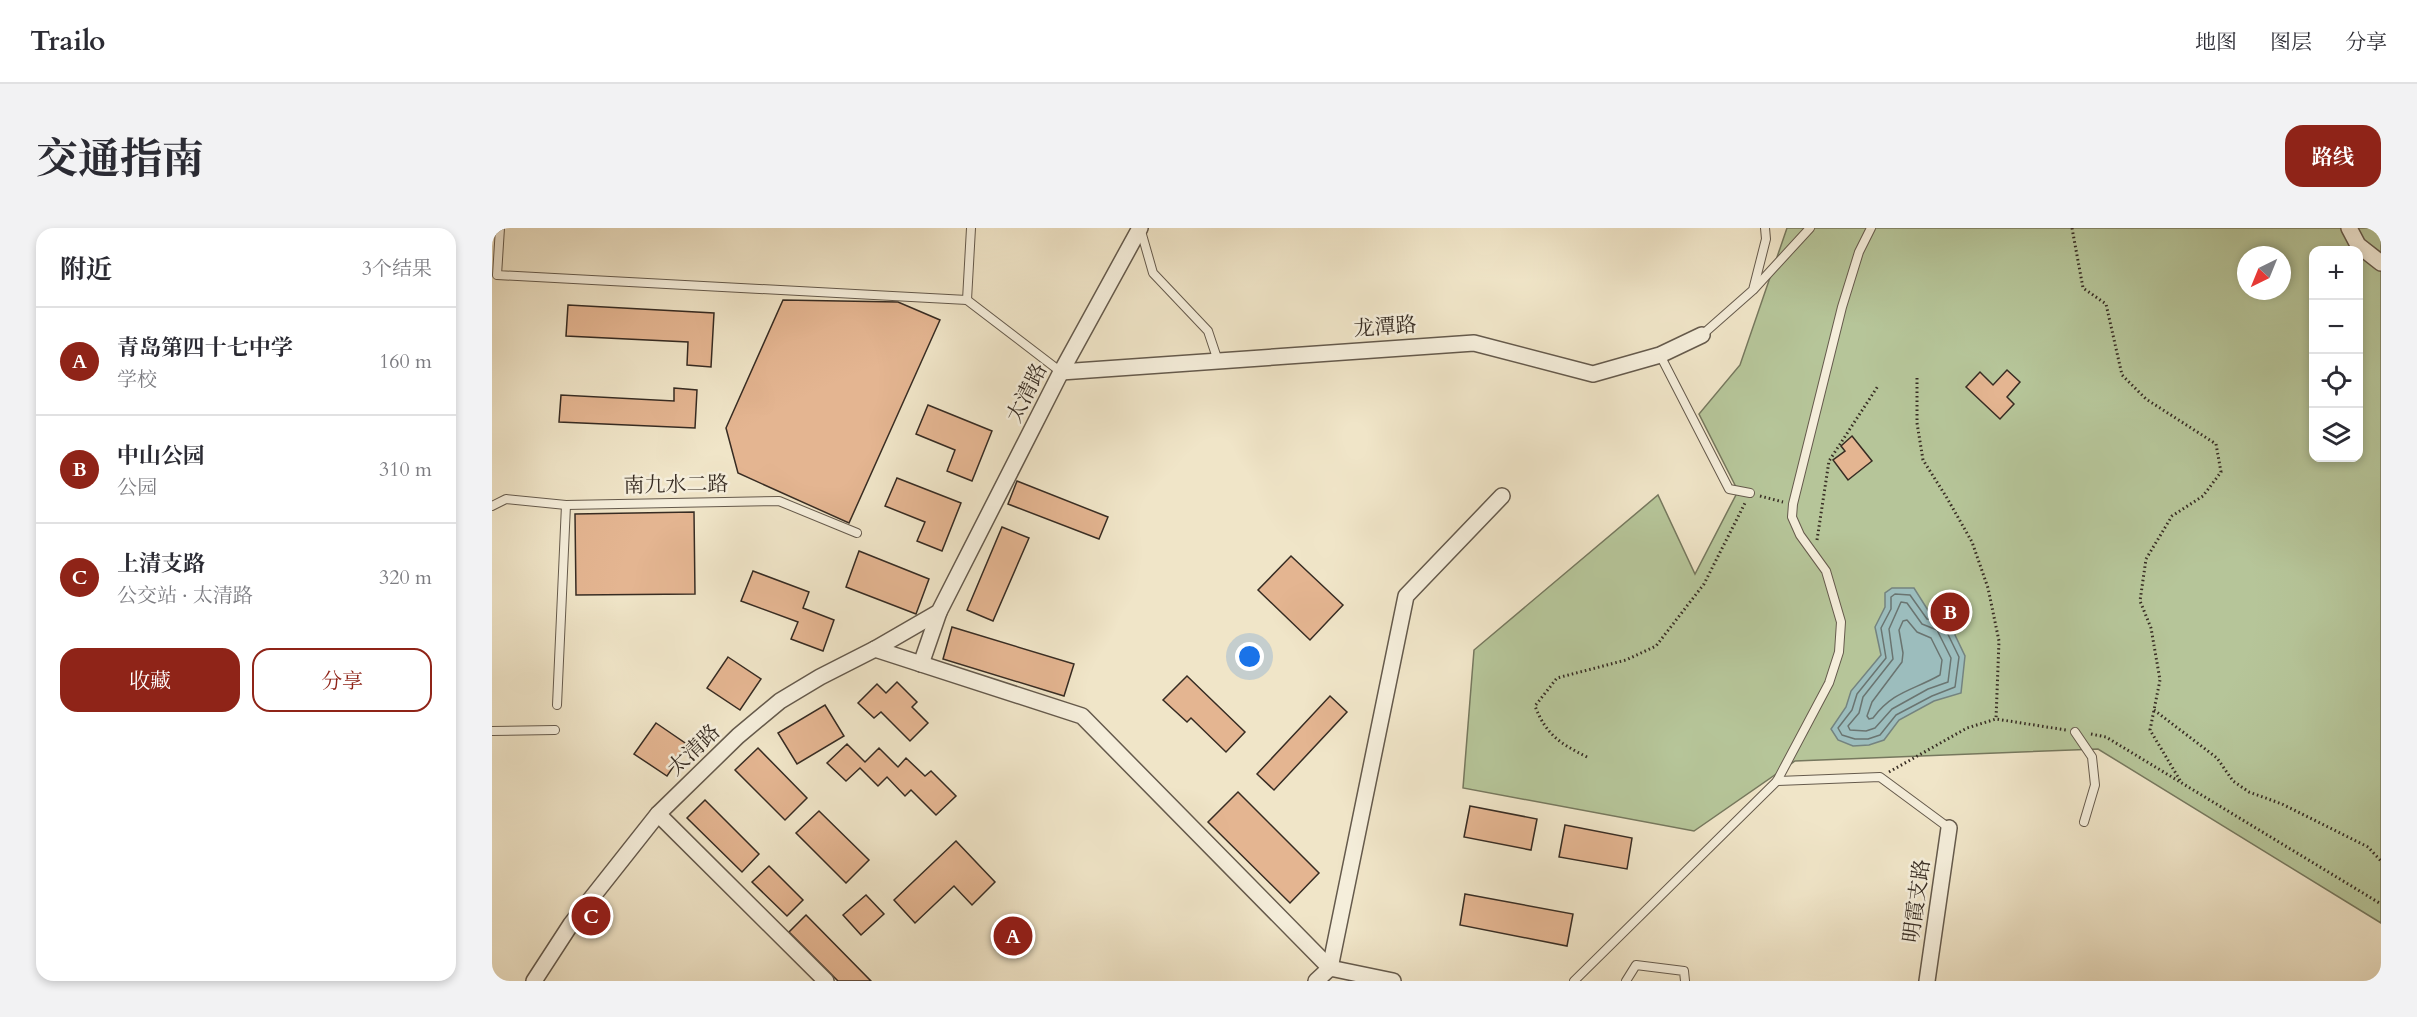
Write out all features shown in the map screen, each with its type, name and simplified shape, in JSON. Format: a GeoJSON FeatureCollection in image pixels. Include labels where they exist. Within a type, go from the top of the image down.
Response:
{"type":"FeatureCollection","features":[{"type":"Feature","properties":{"kind":"street"},"geometry":{"type":"LineString","coordinates":[[2349,228],[2358,245],[2381,263]]}},
{"type":"Feature","properties":{"kind":"street","name":"太清路"},"geometry":{"type":"LineString","coordinates":[[921,664],[939,612],[1061,372],[1140,229]]}},
{"type":"Feature","properties":{"kind":"street","name":"龙潭路"},"geometry":{"type":"LineString","coordinates":[[1061,372],[1474,343],[1593,374],[1660,355],[1702,335]]}},
{"type":"Feature","properties":{"kind":"street"},"geometry":{"type":"LineString","coordinates":[[1316,981],[1330,968],[1406,596],[1502,496]]}},
{"type":"Feature","properties":{"kind":"street","name":"太清路"},"geometry":{"type":"LineString","coordinates":[[534,981],[571,924],[658,814],[738,736],[780,701],[820,676],[875,650],[939,612]]}},
{"type":"Feature","properties":{"kind":"street"},"geometry":{"type":"LineString","coordinates":[[875,650],[1082,716],[1330,968],[1393,981]]}},
{"type":"Feature","properties":{"kind":"street"},"geometry":{"type":"LineString","coordinates":[[658,814],[826,981]]}},
{"type":"Feature","properties":{"kind":"street","name":"明霞支路"},"geometry":{"type":"LineString","coordinates":[[1927,981],[1949,828]]}},
{"type":"Feature","properties":{"kind":"lane"},"geometry":{"type":"LineString","coordinates":[[500,228],[497,275],[967,300],[1061,372]]}},
{"type":"Feature","properties":{"kind":"lane"},"geometry":{"type":"LineString","coordinates":[[967,300],[971,228]]}},
{"type":"Feature","properties":{"kind":"lane"},"geometry":{"type":"LineString","coordinates":[[1753,290],[1766,239],[1765,228]]}},
{"type":"Feature","properties":{"kind":"lane"},"geometry":{"type":"LineString","coordinates":[[1702,335],[1753,290],[1810,228]]}},
{"type":"Feature","properties":{"kind":"lane"},"geometry":{"type":"LineString","coordinates":[[1574,981],[1777,782],[1829,683],[1839,652],[1841,622],[1826,571],[1800,535],[1792,517],[1792,504],[1842,307],[1859,252],[1871,228]]}},
{"type":"Feature","properties":{"kind":"lane"},"geometry":{"type":"LineString","coordinates":[[1140,229],[1153,273],[1208,332],[1218,361]]}},
{"type":"Feature","properties":{"kind":"lane"},"geometry":{"type":"LineString","coordinates":[[1660,355],[1729,489],[1750,494]]}},
{"type":"Feature","properties":{"kind":"lane","name":"南九水二路"},"geometry":{"type":"LineString","coordinates":[[492,506],[506,499],[566,505],[779,501],[857,533]]}},
{"type":"Feature","properties":{"kind":"lane"},"geometry":{"type":"LineString","coordinates":[[557,705],[566,505]]}},
{"type":"Feature","properties":{"kind":"lane"},"geometry":{"type":"LineString","coordinates":[[492,731],[555,730]]}},
{"type":"Feature","properties":{"kind":"lane"},"geometry":{"type":"LineString","coordinates":[[2075,732],[2092,757],[2095,785],[2084,822]]}},
{"type":"Feature","properties":{"kind":"lane"},"geometry":{"type":"LineString","coordinates":[[1777,782],[1881,777],[1949,828]]}},
{"type":"Feature","properties":{"kind":"lane"},"geometry":{"type":"LineString","coordinates":[[1626,981],[1636,965],[1683,971],[1685,981]]}},
{"type":"Feature","properties":{"kind":"path"},"geometry":{"type":"LineString","coordinates":[[2072,228],[2083,288],[2106,304],[2122,375],[2146,399],[2216,444],[2221,472],[2203,496],[2172,516],[2146,559],[2140,601],[2151,628],[2160,680],[2150,730],[2181,782]]}},
{"type":"Feature","properties":{"kind":"path"},"geometry":{"type":"LineString","coordinates":[[1917,378],[1917,423],[1923,460],[1972,542],[1988,588],[1999,641],[1996,719]]}},
{"type":"Feature","properties":{"kind":"path"},"geometry":{"type":"LineString","coordinates":[[1815,555],[1829,461],[1878,386]]}},
{"type":"Feature","properties":{"kind":"path"},"geometry":{"type":"LineString","coordinates":[[1587,757],[1558,742],[1541,721],[1535,706],[1557,678],[1626,660],[1656,646],[1704,584],[1750,494],[1792,504]]}},
{"type":"Feature","properties":{"kind":"path"},"geometry":{"type":"LineString","coordinates":[[2154,710],[2217,758],[2233,781],[2249,792],[2282,804],[2368,848],[2381,861]]}},
{"type":"Feature","properties":{"kind":"path"},"geometry":{"type":"LineString","coordinates":[[1881,777],[1967,728],[1996,719],[2106,737],[2381,904]]}},
{"type":"Feature","properties":{"kind":"green space"},"geometry":{"type":"Polygon","coordinates":[[[1787,228],[2381,228],[2381,923],[2098,749],[1795,761],[1694,831],[1463,788],[1474,650],[1658,495],[1695,574],[1738,491],[1699,414],[1740,365],[1787,228]]]}},
{"type":"Feature","properties":{"kind":"water"},"geometry":{"type":"Polygon","coordinates":[[[1892,588],[1914,588],[1931,615],[1943,610],[1965,656],[1961,693],[1934,701],[1899,720],[1884,740],[1869,745],[1853,746],[1838,740],[1831,729],[1846,707],[1851,691],[1881,655],[1875,627],[1885,607],[1885,593],[1892,588]]]}},
{"type":"Feature","properties":{"kind":"building"},"geometry":{"type":"Polygon","coordinates":[[[783,300],[898,302],[940,320],[849,523],[738,473],[726,428],[783,300]]]}},
{"type":"Feature","properties":{"kind":"building"},"geometry":{"type":"Polygon","coordinates":[[[568,305],[714,313],[711,367],[687,365],[688,342],[566,336],[568,305]]]}},
{"type":"Feature","properties":{"kind":"building"},"geometry":{"type":"Polygon","coordinates":[[[2007,370],[2020,382],[2007,397],[2014,404],[2000,419],[1966,387],[1980,372],[1993,385],[2007,370]]]}},
{"type":"Feature","properties":{"kind":"building"},"geometry":{"type":"Polygon","coordinates":[[[674,388],[697,390],[695,428],[559,422],[561,395],[674,401],[674,388]]]}},
{"type":"Feature","properties":{"kind":"building"},"geometry":{"type":"Polygon","coordinates":[[[928,405],[992,431],[972,481],[947,471],[955,450],[916,434],[928,405]]]}},
{"type":"Feature","properties":{"kind":"building"},"geometry":{"type":"Polygon","coordinates":[[[1852,436],[1872,461],[1848,480],[1833,460],[1845,451],[1841,446],[1852,436]]]}},
{"type":"Feature","properties":{"kind":"building"},"geometry":{"type":"Polygon","coordinates":[[[897,478],[961,503],[942,551],[917,541],[925,522],[885,506],[897,478]]]}},
{"type":"Feature","properties":{"kind":"building"},"geometry":{"type":"Polygon","coordinates":[[[1017,481],[1108,517],[1099,539],[1008,504],[1017,481]]]}},
{"type":"Feature","properties":{"kind":"building"},"geometry":{"type":"Polygon","coordinates":[[[694,512],[695,594],[576,595],[575,514],[694,512]]]}},
{"type":"Feature","properties":{"kind":"building"},"geometry":{"type":"Polygon","coordinates":[[[1002,527],[1029,538],[993,621],[967,610],[1002,527]]]}},
{"type":"Feature","properties":{"kind":"building"},"geometry":{"type":"Polygon","coordinates":[[[859,551],[929,579],[916,614],[846,587],[859,551]]]}},
{"type":"Feature","properties":{"kind":"building"},"geometry":{"type":"Polygon","coordinates":[[[1291,556],[1343,605],[1310,640],[1258,590],[1291,556]]]}},
{"type":"Feature","properties":{"kind":"building"},"geometry":{"type":"Polygon","coordinates":[[[753,571],[809,592],[803,608],[834,620],[823,651],[791,639],[798,622],[741,601],[753,571]]]}},
{"type":"Feature","properties":{"kind":"building"},"geometry":{"type":"Polygon","coordinates":[[[952,627],[1074,664],[1064,696],[943,659],[952,627]]]}},
{"type":"Feature","properties":{"kind":"building"},"geometry":{"type":"Polygon","coordinates":[[[728,657],[761,679],[740,710],[707,688],[728,657]]]}},
{"type":"Feature","properties":{"kind":"building"},"geometry":{"type":"Polygon","coordinates":[[[1187,676],[1245,732],[1226,752],[1191,718],[1187,722],[1163,700],[1187,676]]]}},
{"type":"Feature","properties":{"kind":"building"},"geometry":{"type":"Polygon","coordinates":[[[897,682],[917,702],[912,707],[928,723],[910,741],[881,712],[874,718],[858,703],[877,684],[886,693],[897,682]]]}},
{"type":"Feature","properties":{"kind":"building"},"geometry":{"type":"Polygon","coordinates":[[[1330,696],[1347,712],[1274,790],[1257,774],[1330,696]]]}},
{"type":"Feature","properties":{"kind":"building"},"geometry":{"type":"Polygon","coordinates":[[[825,705],[844,736],[797,764],[778,733],[825,705]]]}},
{"type":"Feature","properties":{"kind":"building"},"geometry":{"type":"Polygon","coordinates":[[[656,723],[688,745],[667,776],[634,754],[656,723]]]}},
{"type":"Feature","properties":{"kind":"building"},"geometry":{"type":"Polygon","coordinates":[[[847,744],[865,762],[879,748],[898,767],[906,758],[925,776],[931,771],[956,796],[936,815],[911,790],[905,796],[887,777],[878,786],[860,768],[846,781],[827,763],[847,744]]]}},
{"type":"Feature","properties":{"kind":"building"},"geometry":{"type":"Polygon","coordinates":[[[758,748],[807,798],[785,820],[735,770],[758,748]]]}},
{"type":"Feature","properties":{"kind":"building"},"geometry":{"type":"Polygon","coordinates":[[[1238,792],[1319,873],[1290,903],[1208,822],[1238,792]]]}},
{"type":"Feature","properties":{"kind":"building"},"geometry":{"type":"Polygon","coordinates":[[[705,800],[759,854],[742,872],[687,818],[705,800]]]}},
{"type":"Feature","properties":{"kind":"building"},"geometry":{"type":"Polygon","coordinates":[[[1470,806],[1537,819],[1531,850],[1464,837],[1470,806]]]}},
{"type":"Feature","properties":{"kind":"building"},"geometry":{"type":"Polygon","coordinates":[[[819,811],[869,860],[846,883],[796,833],[819,811]]]}},
{"type":"Feature","properties":{"kind":"building"},"geometry":{"type":"Polygon","coordinates":[[[1565,825],[1632,838],[1627,869],[1559,857],[1565,825]]]}},
{"type":"Feature","properties":{"kind":"building"},"geometry":{"type":"Polygon","coordinates":[[[956,841],[995,882],[972,905],[954,886],[915,923],[894,900],[956,841]]]}},
{"type":"Feature","properties":{"kind":"building"},"geometry":{"type":"Polygon","coordinates":[[[769,866],[803,900],[787,916],[752,882],[769,866]]]}},
{"type":"Feature","properties":{"kind":"building"},"geometry":{"type":"Polygon","coordinates":[[[1465,894],[1573,914],[1567,946],[1460,925],[1465,894]]]}},
{"type":"Feature","properties":{"kind":"building"},"geometry":{"type":"Polygon","coordinates":[[[866,895],[884,914],[861,935],[843,915],[866,895]]]}},
{"type":"Feature","properties":{"kind":"building"},"geometry":{"type":"Polygon","coordinates":[[[806,915],[871,981],[838,981],[789,932],[806,915]]]}},
{"type":"Feature","properties":{"kind":"place","name":"中山公园"},"geometry":{"type":"Point","coordinates":[1950,612]}},
{"type":"Feature","properties":{"kind":"place","name":"上清支路"},"geometry":{"type":"Point","coordinates":[591,916]}},
{"type":"Feature","properties":{"kind":"place","name":"青岛第四十七中学"},"geometry":{"type":"Point","coordinates":[1013,936]}}]}
